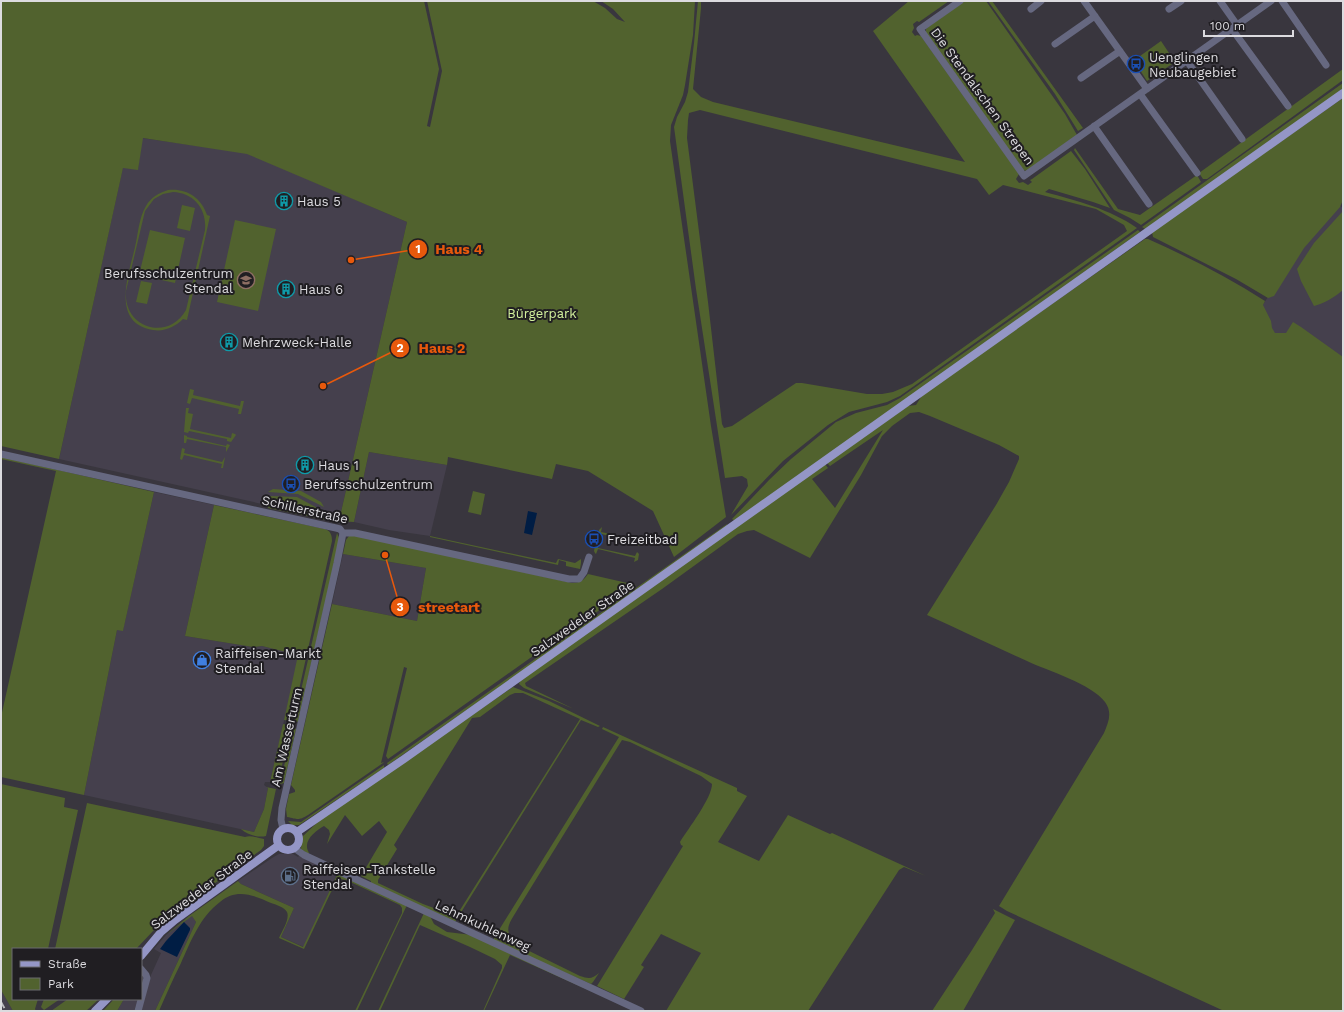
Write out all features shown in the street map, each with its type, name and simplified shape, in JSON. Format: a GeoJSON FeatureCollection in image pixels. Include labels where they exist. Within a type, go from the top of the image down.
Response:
{"type":"FeatureCollection","features":[{"type":"Feature","properties":{"kind":"main road","name":"Salzwedeler Straße"},"geometry":{"type":"LineString","coordinates":[[297,832],[404,759],[1343,93]]}},
{"type":"Feature","properties":{"kind":"main road"},"geometry":{"type":"LineString","coordinates":[[290,828],[297,832],[299,840],[294,848],[287,850],[283,849],[279,845],[277,835],[283,829],[290,828]]}},
{"type":"Feature","properties":{"kind":"main road","name":"Salzwedeler Straße"},"geometry":{"type":"LineString","coordinates":[[142,955],[161,932],[175,920],[279,845]]}},
{"type":"Feature","properties":{"kind":"main road"},"geometry":{"type":"LineString","coordinates":[[95,1011],[106,1000]]}},
{"type":"Feature","properties":{"kind":"street","name":"Die Stendalschen Strepen"},"geometry":{"type":"LineString","coordinates":[[960,1],[920,29],[1024,176],[1094,126]]}},
{"type":"Feature","properties":{"kind":"street"},"geometry":{"type":"LineString","coordinates":[[1031,8],[1041,1]]}},
{"type":"Feature","properties":{"kind":"street"},"geometry":{"type":"LineString","coordinates":[[1084,1],[1147,89]]}},
{"type":"Feature","properties":{"kind":"street"},"geometry":{"type":"LineString","coordinates":[[1169,9],[1181,1]]}},
{"type":"Feature","properties":{"kind":"street"},"geometry":{"type":"LineString","coordinates":[[1220,1],[1235,27],[1288,106]]}},
{"type":"Feature","properties":{"kind":"street"},"geometry":{"type":"LineString","coordinates":[[1149,204],[1094,126],[1271,1]]}},
{"type":"Feature","properties":{"kind":"street"},"geometry":{"type":"LineString","coordinates":[[1282,1],[1326,65]]}},
{"type":"Feature","properties":{"kind":"street"},"geometry":{"type":"LineString","coordinates":[[1055,44],[1095,16]]}},
{"type":"Feature","properties":{"kind":"street"},"geometry":{"type":"LineString","coordinates":[[1081,78],[1120,51]]}},
{"type":"Feature","properties":{"kind":"street"},"geometry":{"type":"LineString","coordinates":[[1186,61],[1242,139]]}},
{"type":"Feature","properties":{"kind":"street"},"geometry":{"type":"LineString","coordinates":[[1140,94],[1197,172]]}},
{"type":"Feature","properties":{"kind":"street","name":"Schillerstraße"},"geometry":{"type":"LineString","coordinates":[[1,454],[336,528],[340,529],[343,533],[355,533],[569,579],[579,579],[582,576],[589,557]]}},
{"type":"Feature","properties":{"kind":"street","name":"Am Wasserturm"},"geometry":{"type":"LineString","coordinates":[[283,829],[281,820],[282,808],[343,533]]}},
{"type":"Feature","properties":{"kind":"street","name":"Lehmkuhlenweg"},"geometry":{"type":"LineString","coordinates":[[294,848],[304,855],[641,1011]]}},
{"type":"Feature","properties":{"kind":"street"},"geometry":{"type":"LineString","coordinates":[[142,970],[146,975],[146,978],[142,994]]}},
{"type":"Feature","properties":{"kind":"street"},"geometry":{"type":"LineString","coordinates":[[138,1011],[141,1000]]}},
{"type":"Feature","properties":{"kind":"shaded area","name":"Berufsschulzentrum Stendal"},"geometry":{"type":"Polygon","coordinates":[[[142,138],[247,153],[407,222],[339,521],[59,459],[123,167],[138,169],[142,138]]]}},
{"type":"Feature","properties":{"kind":"shaded area"},"geometry":{"type":"Polygon","coordinates":[[[1339,204],[1343,209],[1343,394],[1247,328],[1302,247],[1339,204]]]}},
{"type":"Feature","properties":{"kind":"shaded area"},"geometry":{"type":"Polygon","coordinates":[[[369,452],[447,465],[430,536],[389,530],[354,522],[369,452]]]}},
{"type":"Feature","properties":{"kind":"shaded area"},"geometry":{"type":"Polygon","coordinates":[[[154,492],[214,505],[185,636],[253,647],[262,646],[299,655],[270,782],[265,782],[264,785],[268,788],[264,809],[254,832],[84,795],[117,630],[123,630],[154,492]]]}},
{"type":"Feature","properties":{"kind":"shaded area"},"geometry":{"type":"Polygon","coordinates":[[[343,554],[426,568],[417,621],[332,604],[343,554]]]}},
{"type":"Feature","properties":{"kind":"shaded area"},"geometry":{"type":"Polygon","coordinates":[[[279,854],[293,854],[298,857],[300,855],[338,873],[304,947],[281,937],[294,908],[241,884],[238,881],[279,854]]]}},
{"type":"Feature","properties":{"kind":"shaded area"},"geometry":{"type":"Polygon","coordinates":[[[192,915],[196,922],[155,1011],[140,1011],[151,975],[161,953],[154,949],[166,935],[192,915]]]}},
{"type":"Feature","properties":{"kind":"shaded area"},"geometry":{"type":"Polygon","coordinates":[[[1,990],[13,1011],[1,1011],[1,990]]]}},
{"type":"Feature","properties":{"kind":"shaded area"},"geometry":{"type":"Polygon","coordinates":[[[123,1000],[138,1000],[134,1011],[117,1011],[123,1000]]]}},
{"type":"Feature","properties":{"kind":"green space","name":"Bürgerpark"},"geometry":{"type":"Polygon","coordinates":[[[1,1],[424,1],[439,69],[427,126],[430,127],[442,71],[427,1],[593,1],[605,8],[617,19],[625,22],[613,9],[601,1],[695,1],[693,35],[685,85],[683,95],[671,125],[670,141],[711,426],[726,517],[674,557],[653,511],[588,471],[556,464],[552,479],[448,457],[447,465],[369,452],[354,522],[339,521],[407,222],[247,154],[143,138],[138,170],[123,168],[59,459],[1,446],[1,1]]]}},
{"type":"Feature","properties":{"kind":"green space"},"geometry":{"type":"Polygon","coordinates":[[[698,1],[701,1],[693,89],[701,97],[713,102],[965,162],[873,31],[909,1],[949,1],[919,22],[917,21],[913,24],[914,28],[912,32],[915,36],[921,36],[1019,174],[1016,179],[1019,183],[1023,182],[1028,185],[1032,182],[1030,180],[1071,151],[1085,169],[1110,208],[1049,189],[1045,192],[1081,202],[1104,211],[1127,221],[1137,228],[900,396],[887,402],[849,412],[828,425],[783,461],[731,515],[748,486],[747,479],[742,476],[725,478],[696,289],[674,127],[688,92],[698,1]],[[700,110],[689,113],[687,138],[722,424],[724,428],[732,426],[796,383],[867,394],[893,392],[912,384],[1127,231],[1124,225],[1096,209],[1003,185],[989,195],[977,179],[700,110]]]}},
{"type":"Feature","properties":{"kind":"green space"},"geometry":{"type":"Polygon","coordinates":[[[965,1],[986,1],[1065,114],[1077,135],[1027,171],[1023,170],[926,33],[926,29],[928,27],[965,1]]]}},
{"type":"Feature","properties":{"kind":"green space"},"geometry":{"type":"Polygon","coordinates":[[[988,1],[992,1],[1083,128],[1078,131],[1055,94],[988,1]]]}},
{"type":"Feature","properties":{"kind":"green space"},"geometry":{"type":"Polygon","coordinates":[[[1161,41],[1175,62],[1147,81],[1137,62],[1133,61],[1161,41]]]}},
{"type":"Feature","properties":{"kind":"green space"},"geometry":{"type":"Polygon","coordinates":[[[1343,69],[1343,80],[1207,179],[1203,179],[1199,173],[1343,69]]]}},
{"type":"Feature","properties":{"kind":"green space"},"geometry":{"type":"Polygon","coordinates":[[[1343,83],[1343,88],[1336,94],[1145,229],[1142,227],[1343,83]]]}},
{"type":"Feature","properties":{"kind":"green space"},"geometry":{"type":"Polygon","coordinates":[[[1343,98],[1343,200],[1340,207],[1304,248],[1274,296],[1268,298],[1236,279],[1153,237],[1152,232],[1343,98]]]}},
{"type":"Feature","properties":{"kind":"green space"},"geometry":{"type":"Polygon","coordinates":[[[1075,148],[1118,209],[1140,215],[1197,175],[1201,182],[1141,225],[1114,210],[1074,150],[1075,148]]]}},
{"type":"Feature","properties":{"kind":"green space"},"geometry":{"type":"Polygon","coordinates":[[[168,190],[187,192],[201,203],[207,215],[210,216],[187,320],[183,319],[169,328],[161,330],[153,330],[140,326],[131,318],[127,308],[126,296],[126,291],[129,270],[142,215],[150,200],[168,190]],[[173,192],[163,194],[154,199],[145,211],[126,291],[127,304],[132,314],[139,322],[158,328],[169,326],[178,320],[186,310],[205,230],[205,222],[204,215],[198,204],[187,195],[180,193],[173,192]]]}},
{"type":"Feature","properties":{"kind":"green space"},"geometry":{"type":"Polygon","coordinates":[[[182,205],[195,208],[190,231],[177,228],[182,205]]]}},
{"type":"Feature","properties":{"kind":"green space"},"geometry":{"type":"Polygon","coordinates":[[[1343,211],[1343,290],[1330,300],[1314,306],[1301,281],[1297,269],[1314,243],[1343,211]]]}},
{"type":"Feature","properties":{"kind":"green space"},"geometry":{"type":"Polygon","coordinates":[[[235,220],[276,229],[258,311],[217,302],[235,220]]]}},
{"type":"Feature","properties":{"kind":"green space"},"geometry":{"type":"Polygon","coordinates":[[[150,230],[185,238],[175,283],[139,275],[150,230]]]}},
{"type":"Feature","properties":{"kind":"green space"},"geometry":{"type":"Polygon","coordinates":[[[1138,230],[1140,232],[735,521],[732,519],[791,459],[836,422],[856,413],[887,405],[900,398],[1138,230]]]}},
{"type":"Feature","properties":{"kind":"green space"},"geometry":{"type":"Polygon","coordinates":[[[1145,239],[1148,239],[1208,268],[1265,301],[1263,305],[1275,333],[1286,333],[1293,322],[1343,357],[1343,1011],[1224,1011],[999,906],[1104,733],[1109,718],[1109,710],[1099,695],[1069,678],[1027,661],[927,615],[996,505],[1009,482],[1019,459],[1019,456],[999,445],[930,416],[919,412],[910,413],[892,426],[882,436],[861,475],[810,558],[754,530],[738,534],[662,589],[525,683],[526,686],[574,709],[524,688],[519,684],[520,681],[825,464],[828,468],[812,479],[835,508],[883,430],[830,466],[827,463],[908,406],[916,405],[925,393],[1145,239]]]}},
{"type":"Feature","properties":{"kind":"green space"},"geometry":{"type":"Polygon","coordinates":[[[141,281],[152,283],[147,304],[136,302],[141,281]]]}},
{"type":"Feature","properties":{"kind":"green space"},"geometry":{"type":"Polygon","coordinates":[[[190,389],[194,390],[193,395],[240,406],[241,401],[244,401],[241,414],[238,414],[239,409],[192,398],[190,404],[187,403],[190,389]]]}},
{"type":"Feature","properties":{"kind":"green space"},"geometry":{"type":"Polygon","coordinates":[[[186,408],[189,408],[188,413],[193,414],[190,429],[231,438],[232,433],[236,435],[231,442],[227,441],[227,439],[189,431],[188,433],[184,432],[186,408]]]}},
{"type":"Feature","properties":{"kind":"green space"},"geometry":{"type":"Polygon","coordinates":[[[184,435],[226,446],[227,444],[230,445],[226,452],[226,447],[187,439],[186,443],[184,443],[184,435]]]}},
{"type":"Feature","properties":{"kind":"green space"},"geometry":{"type":"Polygon","coordinates":[[[182,448],[185,449],[184,453],[222,462],[225,457],[223,468],[221,468],[222,464],[184,455],[182,460],[180,459],[182,448]]]}},
{"type":"Feature","properties":{"kind":"green space"},"geometry":{"type":"Polygon","coordinates":[[[1,457],[154,492],[123,631],[117,630],[84,795],[1,777],[1,717],[56,471],[1,459],[1,457]]]}},
{"type":"Feature","properties":{"kind":"green space"},"geometry":{"type":"Polygon","coordinates":[[[273,489],[301,491],[321,502],[324,507],[298,494],[268,492],[273,489]]]}},
{"type":"Feature","properties":{"kind":"green space"},"geometry":{"type":"Polygon","coordinates":[[[473,491],[485,494],[481,515],[468,512],[473,491]]]}},
{"type":"Feature","properties":{"kind":"green space"},"geometry":{"type":"Polygon","coordinates":[[[269,496],[297,497],[323,511],[327,520],[268,508],[266,501],[269,496]]]}},
{"type":"Feature","properties":{"kind":"green space"},"geometry":{"type":"Polygon","coordinates":[[[214,505],[325,529],[330,532],[332,541],[292,721],[284,720],[298,655],[262,646],[253,647],[185,636],[214,505]]]}},
{"type":"Feature","properties":{"kind":"green space"},"geometry":{"type":"Polygon","coordinates":[[[727,524],[726,528],[388,765],[387,763],[727,524]]]}},
{"type":"Feature","properties":{"kind":"green space"},"geometry":{"type":"Polygon","coordinates":[[[602,527],[601,532],[639,540],[640,536],[643,538],[641,545],[638,546],[638,542],[601,534],[599,538],[599,530],[602,527]]]}},
{"type":"Feature","properties":{"kind":"green space"},"geometry":{"type":"Polygon","coordinates":[[[337,533],[339,542],[297,722],[294,721],[337,533]]]}},
{"type":"Feature","properties":{"kind":"green space"},"geometry":{"type":"Polygon","coordinates":[[[355,535],[572,583],[582,581],[588,574],[636,585],[388,759],[386,756],[407,668],[404,667],[381,763],[384,762],[305,817],[298,819],[287,817],[286,809],[289,794],[295,792],[291,785],[332,604],[417,621],[426,568],[343,554],[346,540],[349,536],[355,535]]]}},
{"type":"Feature","properties":{"kind":"green space"},"geometry":{"type":"Polygon","coordinates":[[[430,536],[556,563],[558,559],[575,563],[581,559],[580,569],[566,566],[566,562],[559,560],[558,565],[430,536]]]}},
{"type":"Feature","properties":{"kind":"green space"},"geometry":{"type":"Polygon","coordinates":[[[598,543],[598,548],[635,556],[637,552],[639,554],[638,560],[634,562],[635,558],[598,549],[596,554],[594,551],[595,545],[598,543]]]}},
{"type":"Feature","properties":{"kind":"green space"},"geometry":{"type":"Polygon","coordinates":[[[513,687],[549,701],[600,726],[598,727],[581,720],[455,922],[371,884],[371,881],[361,876],[387,832],[379,821],[362,836],[345,815],[327,844],[330,834],[329,830],[324,826],[312,835],[307,844],[308,854],[301,849],[302,837],[320,820],[513,687]],[[515,693],[510,695],[480,717],[472,718],[394,845],[397,849],[378,880],[378,883],[423,904],[450,914],[454,914],[460,910],[580,719],[523,693],[515,693]]]}},
{"type":"Feature","properties":{"kind":"green space"},"geometry":{"type":"Polygon","coordinates":[[[283,724],[291,726],[278,783],[270,782],[283,724]]]}},
{"type":"Feature","properties":{"kind":"green space"},"geometry":{"type":"Polygon","coordinates":[[[293,727],[296,729],[284,783],[280,784],[293,727]]]}},
{"type":"Feature","properties":{"kind":"green space"},"geometry":{"type":"Polygon","coordinates":[[[603,727],[737,788],[737,791],[747,796],[718,842],[759,861],[788,815],[830,834],[832,833],[926,876],[904,867],[899,870],[808,1011],[666,1011],[701,953],[661,934],[641,965],[644,967],[624,999],[597,986],[683,846],[680,842],[704,805],[711,790],[712,784],[701,776],[630,742],[622,740],[515,913],[508,927],[510,936],[519,946],[580,976],[590,978],[599,973],[591,984],[494,941],[494,938],[619,737],[602,729],[603,727]]]}},
{"type":"Feature","properties":{"kind":"green space"},"geometry":{"type":"Polygon","coordinates":[[[384,765],[384,768],[299,825],[292,825],[288,821],[301,822],[384,765]]]}},
{"type":"Feature","properties":{"kind":"green space"},"geometry":{"type":"Polygon","coordinates":[[[1,784],[65,798],[64,807],[78,810],[48,948],[12,948],[12,1000],[38,1000],[35,1009],[36,1011],[13,1011],[1,990],[1,784]]]}},
{"type":"Feature","properties":{"kind":"green space"},"geometry":{"type":"Polygon","coordinates":[[[266,787],[276,789],[266,836],[253,836],[241,829],[254,832],[264,809],[268,788],[266,787]]]}},
{"type":"Feature","properties":{"kind":"green space"},"geometry":{"type":"Polygon","coordinates":[[[87,803],[245,837],[252,836],[264,839],[264,846],[261,850],[179,909],[154,930],[137,948],[55,948],[87,803]]]}},
{"type":"Feature","properties":{"kind":"green space"},"geometry":{"type":"Polygon","coordinates":[[[338,873],[407,905],[357,1011],[355,1011],[402,913],[402,908],[400,905],[346,880],[340,879],[331,892],[304,949],[279,938],[288,915],[286,910],[282,907],[252,895],[245,894],[232,895],[220,902],[207,915],[197,930],[188,946],[159,1011],[155,1011],[196,922],[192,916],[166,935],[189,916],[238,881],[241,884],[294,908],[281,937],[303,947],[338,873]]]}},
{"type":"Feature","properties":{"kind":"green space"},"geometry":{"type":"Polygon","coordinates":[[[993,909],[1015,920],[963,1011],[932,1011],[995,913],[993,909]]]}},
{"type":"Feature","properties":{"kind":"green space"},"geometry":{"type":"Polygon","coordinates":[[[424,913],[430,916],[434,924],[447,932],[472,935],[595,993],[510,955],[483,1011],[502,965],[495,959],[420,925],[380,1011],[378,1011],[424,913]]]}},
{"type":"Feature","properties":{"kind":"green space"},"geometry":{"type":"Polygon","coordinates":[[[44,1000],[59,1000],[44,1010],[41,1007],[44,1000]]]}},
{"type":"Feature","properties":{"kind":"green space"},"geometry":{"type":"Polygon","coordinates":[[[67,1000],[98,1000],[86,1011],[51,1011],[67,1000]]]}},
{"type":"Feature","properties":{"kind":"green space"},"geometry":{"type":"Polygon","coordinates":[[[113,1000],[123,1000],[117,1011],[103,1011],[113,1000]]]}},
{"type":"Feature","properties":{"kind":"water"},"geometry":{"type":"Polygon","coordinates":[[[528,511],[537,513],[532,535],[524,533],[528,511]]]}},
{"type":"Feature","properties":{"kind":"water"},"geometry":{"type":"Polygon","coordinates":[[[184,922],[190,930],[177,957],[160,949],[166,941],[184,922]]]}},
{"type":"Feature","properties":{"kind":"railway"},"geometry":{"type":"LineString","coordinates":[[1,1002],[6,1011]]}},
{"type":"Feature","properties":{"kind":"place","name":"Uenglingen Neubaugebiet"},"geometry":{"type":"Point","coordinates":[1136,64]}},
{"type":"Feature","properties":{"kind":"place","name":"Haus 5"},"geometry":{"type":"Point","coordinates":[284,201]}},
{"type":"Feature","properties":{"kind":"place","name":"Haus 4"},"geometry":{"type":"Point","coordinates":[351,260]}},
{"type":"Feature","properties":{"kind":"place","name":"Berufsschulzentrum Stendal"},"geometry":{"type":"Point","coordinates":[246,280]}},
{"type":"Feature","properties":{"kind":"place","name":"Haus 6"},"geometry":{"type":"Point","coordinates":[286,289]}},
{"type":"Feature","properties":{"kind":"place","name":"Mehrzweck-Halle"},"geometry":{"type":"Point","coordinates":[229,342]}},
{"type":"Feature","properties":{"kind":"place","name":"Haus 2"},"geometry":{"type":"Point","coordinates":[323,386]}},
{"type":"Feature","properties":{"kind":"place","name":"Haus 1"},"geometry":{"type":"Point","coordinates":[305,465]}},
{"type":"Feature","properties":{"kind":"place","name":"Berufsschulzentrum"},"geometry":{"type":"Point","coordinates":[291,484]}},
{"type":"Feature","properties":{"kind":"place","name":"Freizeitbad"},"geometry":{"type":"Point","coordinates":[594,539]}},
{"type":"Feature","properties":{"kind":"place","name":"streetart"},"geometry":{"type":"Point","coordinates":[385,555]}},
{"type":"Feature","properties":{"kind":"place","name":"Raiffeisen-Markt Stendal"},"geometry":{"type":"Point","coordinates":[202,660]}},
{"type":"Feature","properties":{"kind":"place","name":"Raiffeisen-Tankstelle Stendal"},"geometry":{"type":"Point","coordinates":[290,876]}}]}
